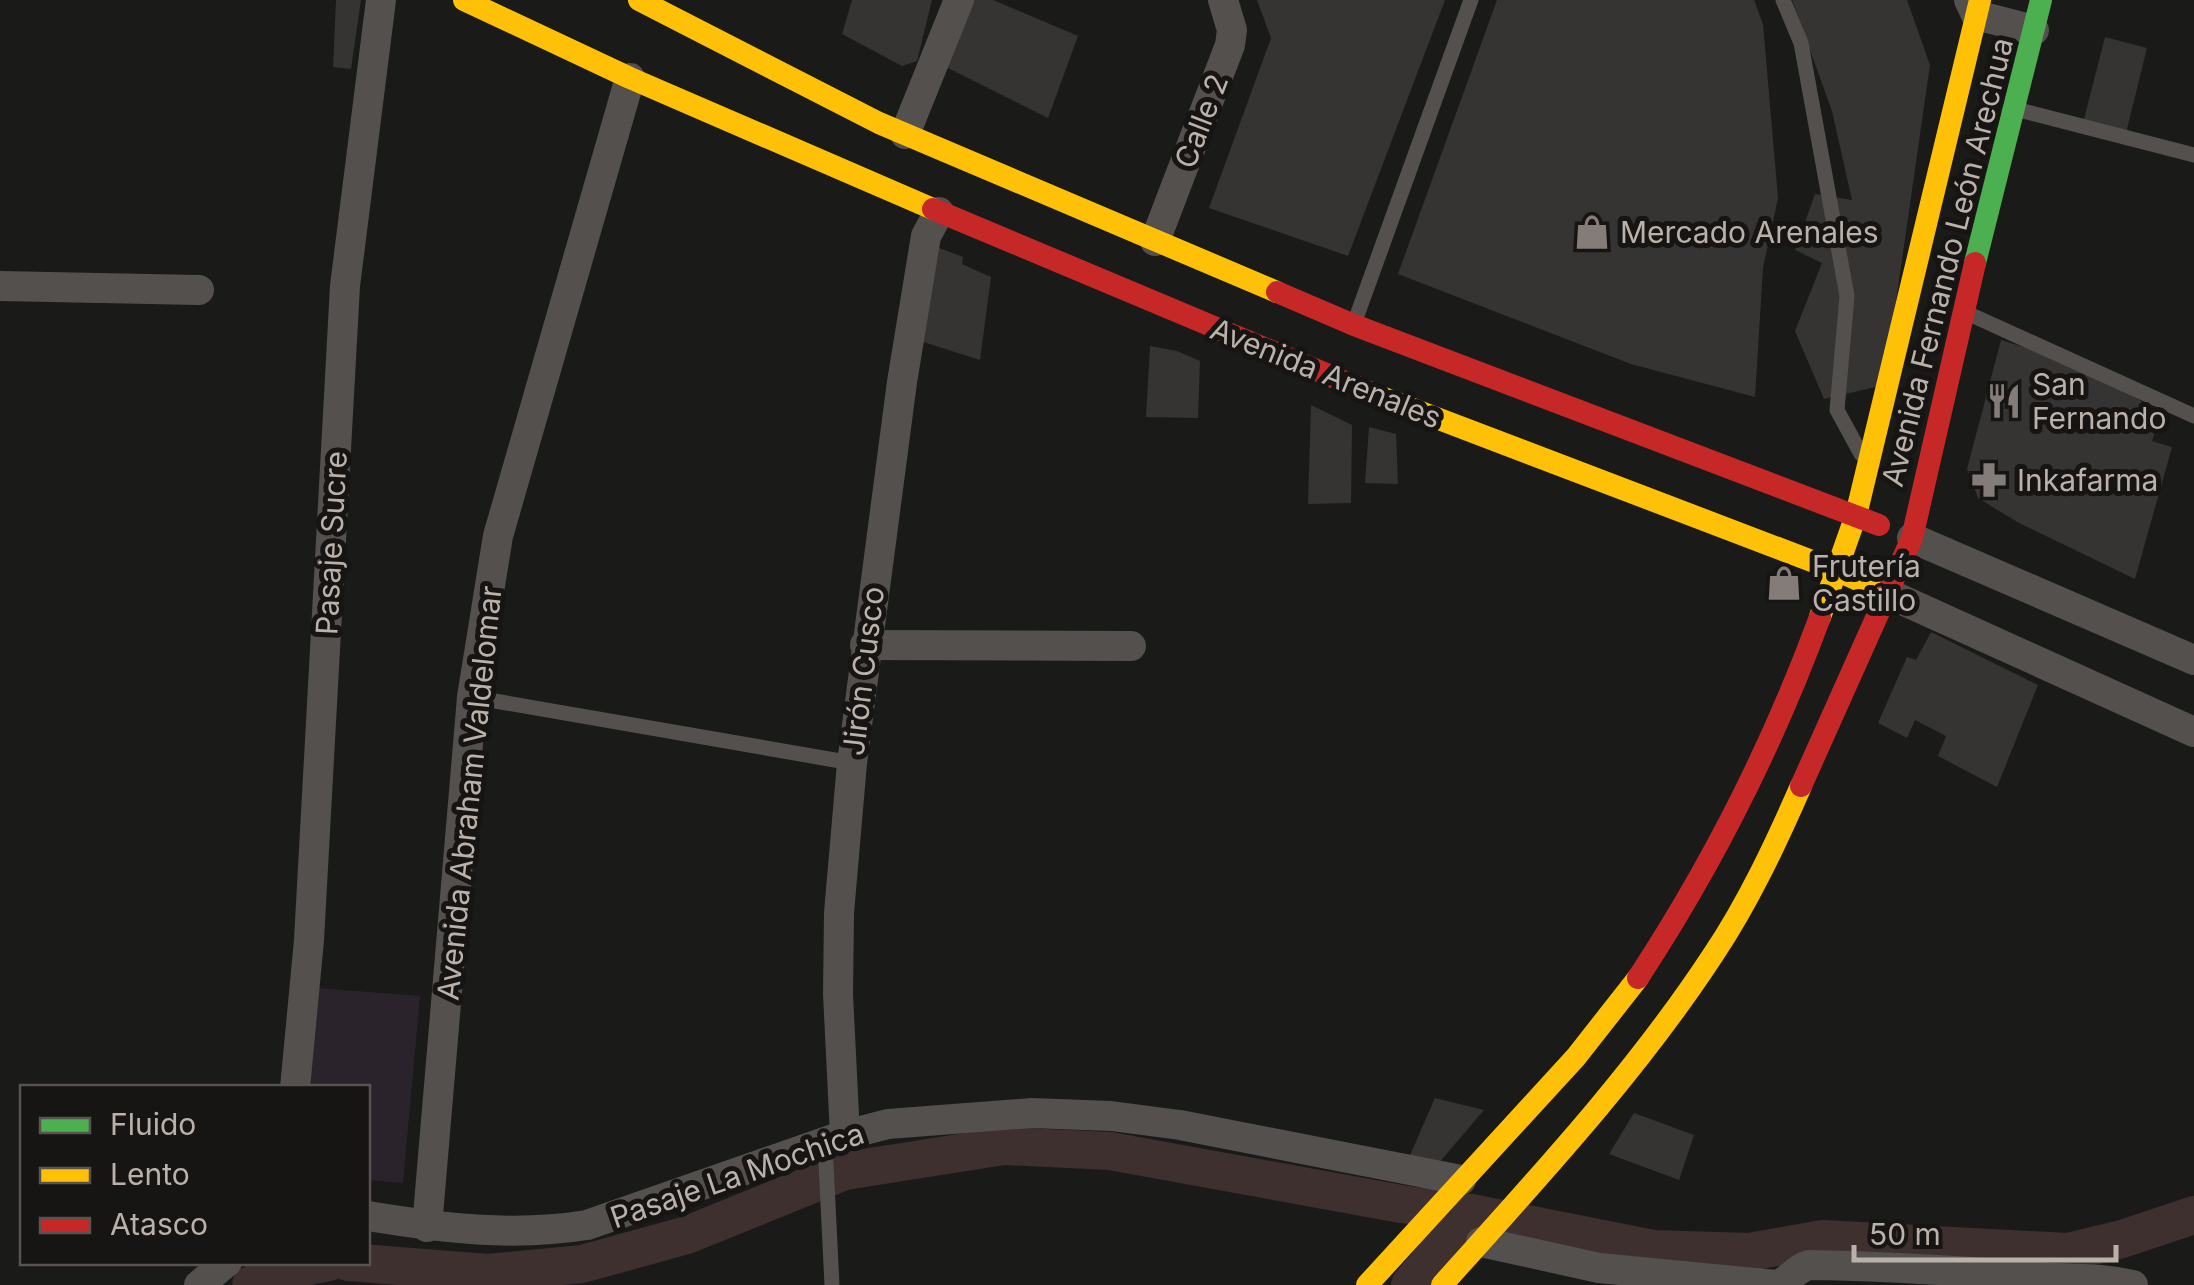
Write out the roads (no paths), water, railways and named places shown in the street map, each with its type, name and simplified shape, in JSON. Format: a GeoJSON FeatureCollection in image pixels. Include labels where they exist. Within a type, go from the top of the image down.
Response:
{"type":"FeatureCollection","features":[{"type":"Feature","properties":{"kind":"street","name":"Pasaje Sucre"},"geometry":{"type":"LineString","coordinates":[[295,1085],[309,940],[345,286],[381,0]]}},
{"type":"Feature","properties":{"kind":"street","name":"Avenida Arenales"},"geometry":{"type":"LineString","coordinates":[[464,0],[630,78],[939,212],[1367,392],[1838,571],[2194,732]]}},
{"type":"Feature","properties":{"kind":"street","name":"Avenida Arenales"},"geometry":{"type":"LineString","coordinates":[[639,0],[693,13],[905,134],[1155,241],[1354,325],[1856,515],[2194,660]]}},
{"type":"Feature","properties":{"kind":"street"},"geometry":{"type":"LineString","coordinates":[[905,134],[959,0]]}},
{"type":"Feature","properties":{"kind":"street","name":"Calle 2"},"geometry":{"type":"LineString","coordinates":[[1155,241],[1230,44],[1232,30],[1223,0]]}},
{"type":"Feature","properties":{"kind":"street","name":"Avenida Fernando León Arechua"},"geometry":{"type":"LineString","coordinates":[[1889,594],[1912,538],[1963,312],[2041,0]]}},
{"type":"Feature","properties":{"kind":"street"},"geometry":{"type":"LineString","coordinates":[[1975,5],[2034,30]]}},
{"type":"Feature","properties":{"kind":"street","name":"Avenida Fernando León Arechua"},"geometry":{"type":"LineString","coordinates":[[1838,571],[1868,466],[1975,5]]}},
{"type":"Feature","properties":{"kind":"street","name":"Avenida Abraham Valdelomar"},"geometry":{"type":"LineString","coordinates":[[427,1227],[472,697],[498,536],[630,78]]}},
{"type":"Feature","properties":{"kind":"street","name":"Jirón Cusco"},"geometry":{"type":"LineString","coordinates":[[835,1139],[839,913],[865,645],[926,236],[939,212]]}},
{"type":"Feature","properties":{"kind":"street"},"geometry":{"type":"LineString","coordinates":[[0,286],[198,290]]}},
{"type":"Feature","properties":{"kind":"street"},"geometry":{"type":"LineString","coordinates":[[1367,1285],[1461,1180],[1539,1101],[1637,980],[1753,778],[1838,571]]}},
{"type":"Feature","properties":{"kind":"street"},"geometry":{"type":"LineString","coordinates":[[1442,1285],[1624,1074],[1715,952],[1781,832],[1889,594]]}},
{"type":"Feature","properties":{"kind":"street"},"geometry":{"type":"LineString","coordinates":[[865,645],[1130,646]]}},
{"type":"Feature","properties":{"kind":"street","name":"Pasaje La Mochica"},"geometry":{"type":"LineString","coordinates":[[370,1216],[427,1227],[526,1231],[588,1226],[888,1124],[1032,1113],[1111,1116],[1180,1126],[1461,1180]]}},
{"type":"Feature","properties":{"kind":"street"},"geometry":{"type":"LineString","coordinates":[[1481,1242],[1598,1268],[1776,1285],[1786,1281],[1794,1270],[1808,1265],[1925,1267],[2048,1281],[2104,1278],[2134,1285]]}},
{"type":"Feature","properties":{"kind":"street"},"geometry":{"type":"LineString","coordinates":[[199,1285],[223,1265]]}},
{"type":"Feature","properties":{"kind":"lane"},"geometry":{"type":"LineString","coordinates":[[1354,325],[1471,0]]}},
{"type":"Feature","properties":{"kind":"lane"},"geometry":{"type":"LineString","coordinates":[[1784,0],[1801,43],[1847,296],[1837,410],[1868,466]]}},
{"type":"Feature","properties":{"kind":"lane"},"geometry":{"type":"LineString","coordinates":[[2014,109],[2194,155]]}},
{"type":"Feature","properties":{"kind":"lane"},"geometry":{"type":"LineString","coordinates":[[1963,312],[2194,416]]}},
{"type":"Feature","properties":{"kind":"lane"},"geometry":{"type":"LineString","coordinates":[[472,697],[852,764]]}},
{"type":"Feature","properties":{"kind":"lane"},"geometry":{"type":"LineString","coordinates":[[832,1285],[835,1139]]}},
{"type":"Feature","properties":{"kind":"waterway"},"geometry":{"type":"LineString","coordinates":[[370,1264],[488,1273],[582,1264],[687,1235],[845,1171],[1004,1146],[1110,1151],[1471,1213],[1653,1249],[1749,1252],[1823,1239],[2068,1252],[2194,1215]]}},
{"type":"Feature","properties":{"kind":"waterway"},"geometry":{"type":"LineString","coordinates":[[1410,1285],[1471,1213]]}},
{"type":"Feature","properties":{"kind":"waterway"},"geometry":{"type":"LineString","coordinates":[[251,1285],[283,1271],[314,1265]]}},
{"type":"Feature","properties":{"kind":"place","name":"Mercado Arenales"},"geometry":{"type":"Point","coordinates":[1592,232]}},
{"type":"Feature","properties":{"kind":"place","name":"San Fernando"},"geometry":{"type":"Point","coordinates":[2004,401]}},
{"type":"Feature","properties":{"kind":"place","name":"Inkafarma"},"geometry":{"type":"Point","coordinates":[1989,480]}},
{"type":"Feature","properties":{"kind":"place","name":"Frutería Castillo"},"geometry":{"type":"Point","coordinates":[1784,583]}}]}
